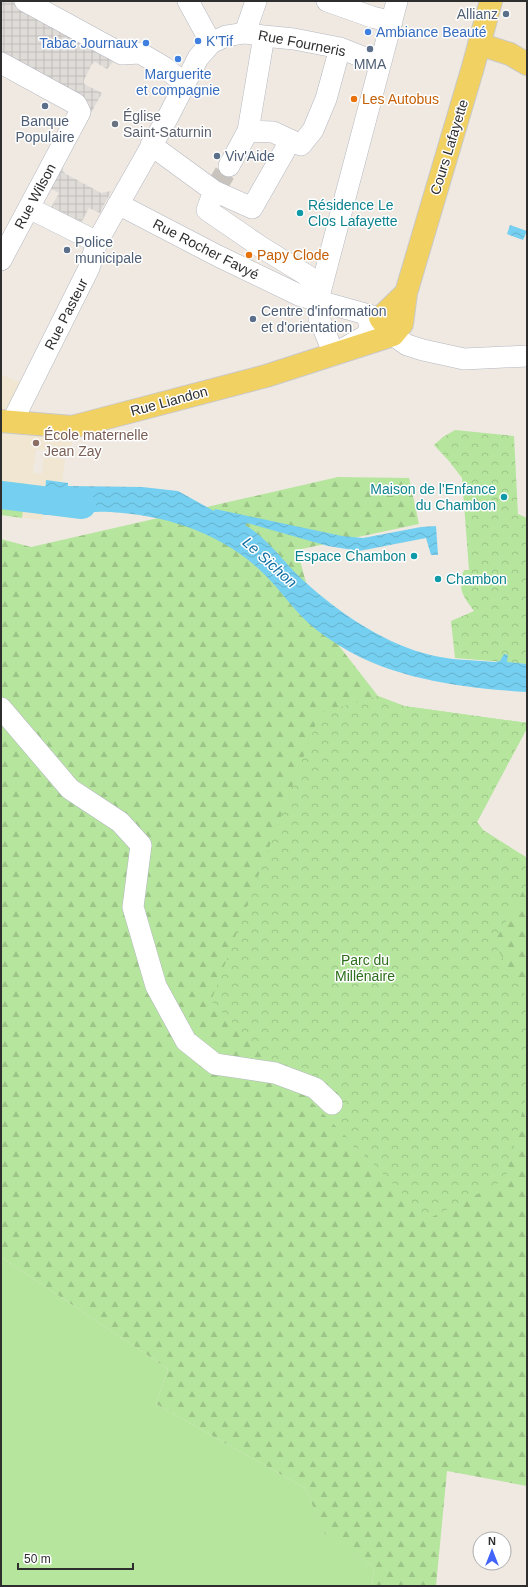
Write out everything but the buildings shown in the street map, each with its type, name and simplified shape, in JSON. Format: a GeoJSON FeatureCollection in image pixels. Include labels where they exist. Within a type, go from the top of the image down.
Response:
{"type":"FeatureCollection","features":[{"type":"Feature","properties":{"kind":"main road","name":"Cours Lafayette"},"geometry":{"type":"LineString","coordinates":[[393,335],[402,324],[406,293],[491,1]]}},
{"type":"Feature","properties":{"kind":"main road"},"geometry":{"type":"LineString","coordinates":[[479,44],[510,54],[527,64]]}},
{"type":"Feature","properties":{"kind":"main road"},"geometry":{"type":"LineString","coordinates":[[393,335],[373,317],[406,293]]}},
{"type":"Feature","properties":{"kind":"main road","name":"Rue Liandon"},"geometry":{"type":"LineString","coordinates":[[6,421],[72,426],[266,376],[393,335]]}},
{"type":"Feature","properties":{"kind":"street"},"geometry":{"type":"LineString","coordinates":[[188,1],[211,42]]}},
{"type":"Feature","properties":{"kind":"street"},"geometry":{"type":"LineString","coordinates":[[229,166],[248,131],[256,1]]}},
{"type":"Feature","properties":{"kind":"street"},"geometry":{"type":"LineString","coordinates":[[373,317],[367,335],[334,354],[319,318],[318,300],[397,1]]}},
{"type":"Feature","properties":{"kind":"street"},"geometry":{"type":"LineString","coordinates":[[27,2],[122,54],[140,53],[164,67],[184,83]]}},
{"type":"Feature","properties":{"kind":"street"},"geometry":{"type":"LineString","coordinates":[[331,2],[392,22]]}},
{"type":"Feature","properties":{"kind":"street","name":"Rue Fourneris"},"geometry":{"type":"LineString","coordinates":[[211,42],[226,36],[255,34],[294,39],[340,48],[380,64]]}},
{"type":"Feature","properties":{"kind":"street","name":"Rue Pasteur"},"geometry":{"type":"LineString","coordinates":[[6,421],[89,268],[97,242],[169,115],[198,58],[211,42]]}},
{"type":"Feature","properties":{"kind":"street"},"geometry":{"type":"LineString","coordinates":[[248,131],[273,132],[301,145],[313,130],[326,99],[340,48]]}},
{"type":"Feature","properties":{"kind":"street","name":"Rue Wilson"},"geometry":{"type":"LineString","coordinates":[[1,63],[76,104],[80,112],[1,260]]}},
{"type":"Feature","properties":{"kind":"street"},"geometry":{"type":"LineString","coordinates":[[151,145],[214,191],[252,208],[285,150]]}},
{"type":"Feature","properties":{"kind":"street"},"geometry":{"type":"LineString","coordinates":[[214,191],[207,210],[261,247],[308,276],[318,300]]}},
{"type":"Feature","properties":{"kind":"street","name":"Rue Rocher Favyé"},"geometry":{"type":"LineString","coordinates":[[118,204],[218,256],[301,296],[373,317]]}},
{"type":"Feature","properties":{"kind":"street"},"geometry":{"type":"LineString","coordinates":[[29,208],[97,242]]}},
{"type":"Feature","properties":{"kind":"street"},"geometry":{"type":"LineString","coordinates":[[393,335],[407,345],[423,350],[464,358],[527,356]]}},
{"type":"Feature","properties":{"kind":"street"},"geometry":{"type":"LineString","coordinates":[[1,708],[70,789],[120,822],[142,845],[134,907],[156,986],[186,1041],[215,1064],[275,1073],[315,1088],[332,1104]]}},
{"type":"Feature","properties":{"kind":"shaded area"},"geometry":{"type":"Polygon","coordinates":[[[1,1],[25,1],[114,61],[107,69],[95,62],[92,64],[84,80],[84,84],[102,93],[91,113],[1,63],[1,1]]]}},
{"type":"Feature","properties":{"kind":"shaded area"},"geometry":{"type":"Polygon","coordinates":[[[63,165],[63,171],[66,174],[101,193],[111,191],[100,213],[89,208],[78,229],[48,213],[59,193],[48,187],[63,165]]]}},
{"type":"Feature","properties":{"kind":"shaded area","name":"École maternelle Jean Zay"},"geometry":{"type":"Polygon","coordinates":[[[1,375],[20,382],[32,434],[72,438],[71,452],[36,449],[33,473],[42,474],[44,457],[65,459],[62,482],[46,480],[42,520],[1,515],[1,375]]]}},
{"type":"Feature","properties":{"kind":"green space"},"geometry":{"type":"Polygon","coordinates":[[[455,430],[514,436],[518,514],[527,518],[527,664],[455,658],[451,621],[474,611],[464,596],[461,587],[464,570],[469,570],[462,478],[434,445],[443,437],[455,430]]]}},
{"type":"Feature","properties":{"kind":"green space"},"geometry":{"type":"Polygon","coordinates":[[[338,477],[409,478],[419,524],[297,550],[315,615],[378,696],[404,706],[527,723],[527,728],[477,822],[483,830],[527,858],[527,1486],[447,1471],[436,1586],[372,1586],[374,1567],[325,1534],[305,1488],[156,1404],[168,1369],[1,1257],[1,539],[31,547],[338,477]]]}},
{"type":"Feature","properties":{"kind":"green space"},"geometry":{"type":"Polygon","coordinates":[[[1,481],[26,484],[22,518],[1,515],[1,481]]]}},
{"type":"Feature","properties":{"kind":"green space","name":"Parc du Millénaire"},"geometry":{"type":"Polygon","coordinates":[[[378,696],[404,706],[527,723],[527,728],[477,822],[483,830],[527,858],[527,884],[494,943],[527,999],[527,1093],[505,1180],[428,1219],[211,1001],[320,713],[378,696]]]}},
{"type":"Feature","properties":{"kind":"green space"},"geometry":{"type":"Polygon","coordinates":[[[1,1257],[168,1369],[156,1404],[305,1488],[325,1533],[374,1567],[372,1586],[1,1586],[1,1257]]]}},
{"type":"Feature","properties":{"kind":"water"},"geometry":{"type":"Polygon","coordinates":[[[510,225],[527,231],[523,240],[507,234],[510,225]]]}},
{"type":"Feature","properties":{"kind":"water"},"geometry":{"type":"Polygon","coordinates":[[[46,480],[68,483],[68,486],[142,487],[178,491],[214,511],[215,509],[342,536],[363,538],[421,527],[436,526],[438,555],[431,555],[426,538],[359,551],[328,546],[247,523],[245,525],[261,537],[297,574],[331,604],[375,633],[391,641],[423,653],[440,657],[495,662],[500,661],[504,654],[508,655],[507,662],[527,664],[527,692],[479,688],[430,680],[384,667],[361,658],[316,630],[250,561],[214,538],[174,522],[131,514],[85,512],[43,515],[46,480]]]}},
{"type":"Feature","properties":{"kind":"waterway","name":"Le Sichon"},"geometry":{"type":"LineString","coordinates":[[1,495],[82,505]]}},
{"type":"Feature","properties":{"kind":"tunnel"},"geometry":{"type":"LineString","coordinates":[[214,191],[229,166]]}},
{"type":"Feature","properties":{"kind":"place","name":"Allianz"},"geometry":{"type":"Point","coordinates":[506,14]}},
{"type":"Feature","properties":{"kind":"place","name":"Ambiance Beauté"},"geometry":{"type":"Point","coordinates":[368,32]}},
{"type":"Feature","properties":{"kind":"place","name":"K'Tif"},"geometry":{"type":"Point","coordinates":[198,41]}},
{"type":"Feature","properties":{"kind":"place","name":"Tabac Journaux"},"geometry":{"type":"Point","coordinates":[146,43]}},
{"type":"Feature","properties":{"kind":"place","name":"MMA"},"geometry":{"type":"Point","coordinates":[370,49]}},
{"type":"Feature","properties":{"kind":"place","name":"Marguerite et compagnie"},"geometry":{"type":"Point","coordinates":[178,59]}},
{"type":"Feature","properties":{"kind":"place","name":"Les Autobus"},"geometry":{"type":"Point","coordinates":[354,99]}},
{"type":"Feature","properties":{"kind":"place","name":"Banque Populaire"},"geometry":{"type":"Point","coordinates":[45,106]}},
{"type":"Feature","properties":{"kind":"place","name":"Église Saint-Saturnin"},"geometry":{"type":"Point","coordinates":[115,124]}},
{"type":"Feature","properties":{"kind":"place","name":"Viv'Aide"},"geometry":{"type":"Point","coordinates":[217,156]}},
{"type":"Feature","properties":{"kind":"place","name":"Résidence Le Clos Lafayette"},"geometry":{"type":"Point","coordinates":[300,213]}},
{"type":"Feature","properties":{"kind":"place","name":"Police municipale"},"geometry":{"type":"Point","coordinates":[67,250]}},
{"type":"Feature","properties":{"kind":"place","name":"Papy Clode"},"geometry":{"type":"Point","coordinates":[249,255]}},
{"type":"Feature","properties":{"kind":"place","name":"Centre d'information et d'orientation"},"geometry":{"type":"Point","coordinates":[253,319]}},
{"type":"Feature","properties":{"kind":"place","name":"École maternelle Jean Zay"},"geometry":{"type":"Point","coordinates":[36,443]}},
{"type":"Feature","properties":{"kind":"place","name":"Maison de l'Enfance du Chambon"},"geometry":{"type":"Point","coordinates":[504,497]}},
{"type":"Feature","properties":{"kind":"place","name":"Espace Chambon"},"geometry":{"type":"Point","coordinates":[414,556]}},
{"type":"Feature","properties":{"kind":"place","name":"Chambon"},"geometry":{"type":"Point","coordinates":[438,579]}}]}
